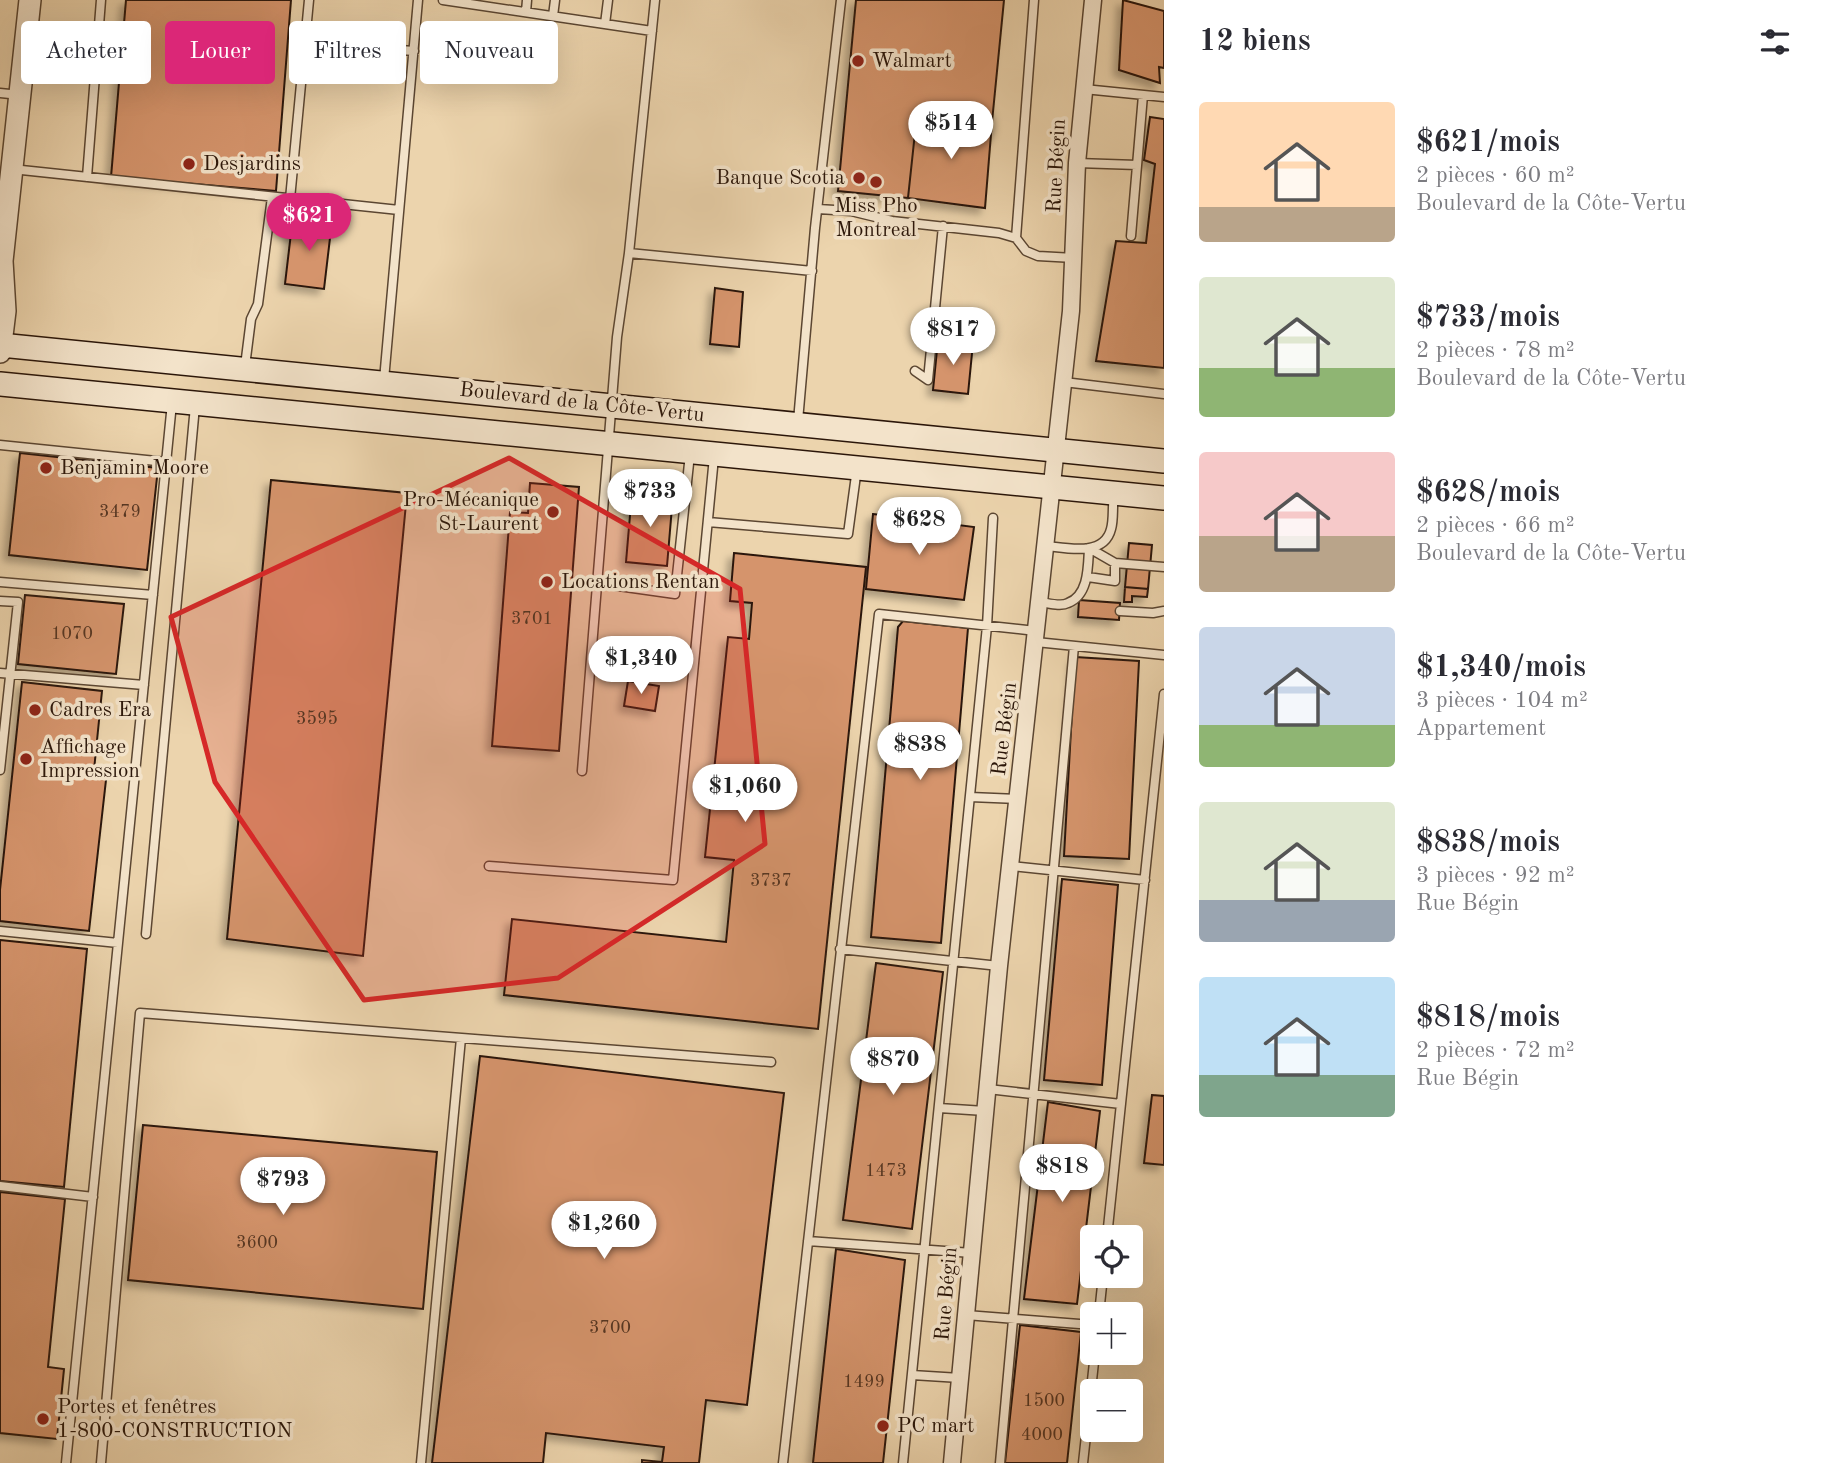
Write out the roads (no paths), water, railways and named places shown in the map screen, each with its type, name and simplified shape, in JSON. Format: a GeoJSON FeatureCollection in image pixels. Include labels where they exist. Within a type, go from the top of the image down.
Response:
{"type":"FeatureCollection","features":[{"type":"Feature","properties":{"kind":"main road","name":"Boulevard de la Côte-Vertu"},"geometry":{"type":"LineString","coordinates":[[1,348],[245,369],[1164,461]]}},
{"type":"Feature","properties":{"kind":"main road","name":"Boulevard de la Côte-Vertu"},"geometry":{"type":"LineString","coordinates":[[0,384],[1164,498]]}},
{"type":"Feature","properties":{"kind":"street"},"geometry":{"type":"LineString","coordinates":[[1,348],[5,297],[1,264],[12,169],[10,94],[30,0]]}},
{"type":"Feature","properties":{"kind":"street","name":"Rue Bégin"},"geometry":{"type":"LineString","coordinates":[[952,1463],[999,967],[1071,311],[1077,163],[1093,0]]}},
{"type":"Feature","properties":{"kind":"lane"},"geometry":{"type":"LineString","coordinates":[[87,177],[101,0]]}},
{"type":"Feature","properties":{"kind":"lane"},"geometry":{"type":"LineString","coordinates":[[307,21],[309,0]]}},
{"type":"Feature","properties":{"kind":"lane"},"geometry":{"type":"LineString","coordinates":[[383,383],[418,0]]}},
{"type":"Feature","properties":{"kind":"lane"},"geometry":{"type":"LineString","coordinates":[[443,0],[484,2],[526,12],[652,31]]}},
{"type":"Feature","properties":{"kind":"lane"},"geometry":{"type":"LineString","coordinates":[[526,12],[527,0]]}},
{"type":"Feature","properties":{"kind":"lane"},"geometry":{"type":"LineString","coordinates":[[553,16],[555,0]]}},
{"type":"Feature","properties":{"kind":"lane"},"geometry":{"type":"LineString","coordinates":[[605,24],[608,0]]}},
{"type":"Feature","properties":{"kind":"lane"},"geometry":{"type":"LineString","coordinates":[[582,771],[617,337],[629,253],[654,0]]}},
{"type":"Feature","properties":{"kind":"lane"},"geometry":{"type":"LineString","coordinates":[[798,424],[815,228],[841,0]]}},
{"type":"Feature","properties":{"kind":"lane"},"geometry":{"type":"LineString","coordinates":[[1016,238],[1034,0]]}},
{"type":"Feature","properties":{"kind":"lane"},"geometry":{"type":"LineString","coordinates":[[406,50],[414,51]]}},
{"type":"Feature","properties":{"kind":"lane"},"geometry":{"type":"LineString","coordinates":[[290,199],[301,84]]}},
{"type":"Feature","properties":{"kind":"lane"},"geometry":{"type":"LineString","coordinates":[[1084,89],[1164,97]]}},
{"type":"Feature","properties":{"kind":"lane"},"geometry":{"type":"LineString","coordinates":[[1131,236],[1143,95]]}},
{"type":"Feature","properties":{"kind":"lane"},"geometry":{"type":"LineString","coordinates":[[1077,163],[1137,165]]}},
{"type":"Feature","properties":{"kind":"lane"},"geometry":{"type":"LineString","coordinates":[[12,169],[399,210]]}},
{"type":"Feature","properties":{"kind":"lane"},"geometry":{"type":"LineString","coordinates":[[245,369],[251,319],[258,304],[272,197]]}},
{"type":"Feature","properties":{"kind":"lane"},"geometry":{"type":"LineString","coordinates":[[818,209],[851,211],[892,221],[999,233],[1016,238],[1026,250],[1038,256],[1073,258]]}},
{"type":"Feature","properties":{"kind":"lane"},"geometry":{"type":"LineString","coordinates":[[915,371],[928,380],[943,226]]}},
{"type":"Feature","properties":{"kind":"lane"},"geometry":{"type":"LineString","coordinates":[[629,253],[812,271]]}},
{"type":"Feature","properties":{"kind":"lane"},"geometry":{"type":"LineString","coordinates":[[1063,382],[1164,394]]}},
{"type":"Feature","properties":{"kind":"lane"},"geometry":{"type":"LineString","coordinates":[[66,1463],[172,400]]}},
{"type":"Feature","properties":{"kind":"lane"},"geometry":{"type":"LineString","coordinates":[[146,934],[196,403]]}},
{"type":"Feature","properties":{"kind":"lane"},"geometry":{"type":"LineString","coordinates":[[0,445],[166,462]]}},
{"type":"Feature","properties":{"kind":"lane"},"geometry":{"type":"LineString","coordinates":[[597,583],[675,594],[690,451]]}},
{"type":"Feature","properties":{"kind":"lane"},"geometry":{"type":"LineString","coordinates":[[489,866],[673,880],[714,454]]}},
{"type":"Feature","properties":{"kind":"lane"},"geometry":{"type":"LineString","coordinates":[[708,522],[848,534],[857,468]]}},
{"type":"Feature","properties":{"kind":"lane"},"geometry":{"type":"LineString","coordinates":[[1046,547],[1088,548],[1100,544],[1112,528],[1114,493]]}},
{"type":"Feature","properties":{"kind":"lane"},"geometry":{"type":"LineString","coordinates":[[903,1463],[987,625],[993,518]]}},
{"type":"Feature","properties":{"kind":"lane"},"geometry":{"type":"LineString","coordinates":[[1088,548],[1115,564],[1164,567]]}},
{"type":"Feature","properties":{"kind":"lane"},"geometry":{"type":"LineString","coordinates":[[1064,604],[1072,602],[1088,577],[1088,548]]}},
{"type":"Feature","properties":{"kind":"lane"},"geometry":{"type":"LineString","coordinates":[[1088,577],[1115,581],[1115,564]]}},
{"type":"Feature","properties":{"kind":"lane"},"geometry":{"type":"LineString","coordinates":[[0,582],[153,595]]}},
{"type":"Feature","properties":{"kind":"lane"},"geometry":{"type":"LineString","coordinates":[[0,601],[18,602],[0,770]]}},
{"type":"Feature","properties":{"kind":"lane"},"geometry":{"type":"LineString","coordinates":[[1041,602],[1079,607]]}},
{"type":"Feature","properties":{"kind":"lane"},"geometry":{"type":"LineString","coordinates":[[1120,611],[1164,611]]}},
{"type":"Feature","properties":{"kind":"lane"},"geometry":{"type":"LineString","coordinates":[[783,1463],[879,614],[987,625],[1074,646],[1164,655]]}},
{"type":"Feature","properties":{"kind":"lane"},"geometry":{"type":"LineString","coordinates":[[1000,1463],[1074,646]]}},
{"type":"Feature","properties":{"kind":"lane"},"geometry":{"type":"LineString","coordinates":[[0,673],[144,685]]}},
{"type":"Feature","properties":{"kind":"lane"},"geometry":{"type":"LineString","coordinates":[[1108,1225],[1164,694]]}},
{"type":"Feature","properties":{"kind":"lane"},"geometry":{"type":"LineString","coordinates":[[970,797],[1018,799]]}},
{"type":"Feature","properties":{"kind":"lane"},"geometry":{"type":"LineString","coordinates":[[1011,866],[1145,880]]}},
{"type":"Feature","properties":{"kind":"lane"},"geometry":{"type":"LineString","coordinates":[[0,931],[118,943]]}},
{"type":"Feature","properties":{"kind":"lane"},"geometry":{"type":"LineString","coordinates":[[841,949],[999,967]]}},
{"type":"Feature","properties":{"kind":"lane"},"geometry":{"type":"LineString","coordinates":[[101,1463],[140,1013],[771,1062]]}},
{"type":"Feature","properties":{"kind":"lane"},"geometry":{"type":"LineString","coordinates":[[421,1463],[461,1038]]}},
{"type":"Feature","properties":{"kind":"lane"},"geometry":{"type":"LineString","coordinates":[[988,1089],[1121,1104]]}},
{"type":"Feature","properties":{"kind":"lane"},"geometry":{"type":"LineString","coordinates":[[939,1108],[985,1111]]}},
{"type":"Feature","properties":{"kind":"lane"},"geometry":{"type":"LineString","coordinates":[[0,1186],[93,1197]]}},
{"type":"Feature","properties":{"kind":"lane"},"geometry":{"type":"LineString","coordinates":[[808,1241],[972,1253]]}},
{"type":"Feature","properties":{"kind":"lane"},"geometry":{"type":"LineString","coordinates":[[966,1315],[1080,1324]]}},
{"type":"Feature","properties":{"kind":"lane"},"geometry":{"type":"LineString","coordinates":[[1083,1463],[1094,1365]]}},
{"type":"Feature","properties":{"kind":"lane"},"geometry":{"type":"LineString","coordinates":[[912,1375],[960,1378]]}},
{"type":"Feature","properties":{"kind":"place","name":"Walmart"},"geometry":{"type":"Point","coordinates":[858,61]}},
{"type":"Feature","properties":{"kind":"place","name":"Desjardins"},"geometry":{"type":"Point","coordinates":[189,164]}},
{"type":"Feature","properties":{"kind":"place","name":"Banque Scotia"},"geometry":{"type":"Point","coordinates":[859,178]}},
{"type":"Feature","properties":{"kind":"place","name":"Miss Pho Montreal"},"geometry":{"type":"Point","coordinates":[876,182]}},
{"type":"Feature","properties":{"kind":"place","name":"Benjamin Moore"},"geometry":{"type":"Point","coordinates":[46,468]}},
{"type":"Feature","properties":{"kind":"place","name":"Pro-Mécanique St-Laurent"},"geometry":{"type":"Point","coordinates":[553,512]}},
{"type":"Feature","properties":{"kind":"place","name":"Locations Rentan"},"geometry":{"type":"Point","coordinates":[547,582]}},
{"type":"Feature","properties":{"kind":"place","name":"Cadres Era"},"geometry":{"type":"Point","coordinates":[35,710]}},
{"type":"Feature","properties":{"kind":"place","name":"Affichage Impression"},"geometry":{"type":"Point","coordinates":[26,759]}},
{"type":"Feature","properties":{"kind":"place","name":"Portes et fenêtres 1-800-CONSTRUCTION"},"geometry":{"type":"Point","coordinates":[43,1419]}},
{"type":"Feature","properties":{"kind":"place","name":"PC mart"},"geometry":{"type":"Point","coordinates":[883,1426]}}]}
